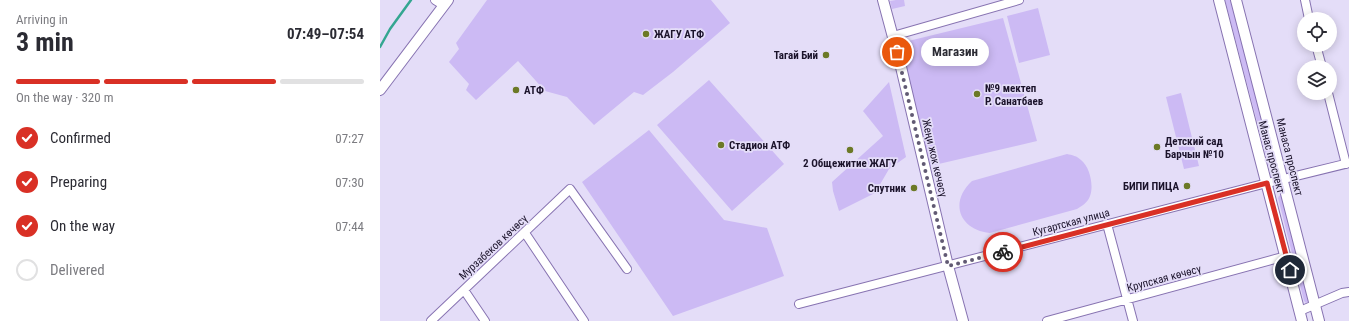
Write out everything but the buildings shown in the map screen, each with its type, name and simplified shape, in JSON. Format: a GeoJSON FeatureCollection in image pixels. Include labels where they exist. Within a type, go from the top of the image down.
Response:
{"type":"FeatureCollection","features":[{"type":"Feature","properties":{"kind":"main road","name":"Жеңи жок көчөсү"},"geometry":{"type":"LineString","coordinates":[[883,0],[901,67],[948,266],[963,321]]}},
{"type":"Feature","properties":{"kind":"main road","name":"Манас проспект"},"geometry":{"type":"LineString","coordinates":[[1219,0],[1302,321]]}},
{"type":"Feature","properties":{"kind":"main road","name":"Манаса проспект"},"geometry":{"type":"LineString","coordinates":[[1236,0],[1319,321]]}},
{"type":"Feature","properties":{"kind":"main road"},"geometry":{"type":"LineString","coordinates":[[380,90],[442,2]]}},
{"type":"Feature","properties":{"kind":"street"},"geometry":{"type":"LineString","coordinates":[[893,36],[1019,0]]}},
{"type":"Feature","properties":{"kind":"street"},"geometry":{"type":"LineString","coordinates":[[1305,0],[1308,12]]}},
{"type":"Feature","properties":{"kind":"street"},"geometry":{"type":"LineString","coordinates":[[1330,100],[1348,164]]}},
{"type":"Feature","properties":{"kind":"street","name":"Кугартская улица"},"geometry":{"type":"LineString","coordinates":[[799,304],[1282,179],[1348,164]]}},
{"type":"Feature","properties":{"kind":"street","name":"Мурзабеков көчөсү"},"geometry":{"type":"LineString","coordinates":[[430,321],[570,189],[627,269]]}},
{"type":"Feature","properties":{"kind":"street"},"geometry":{"type":"LineString","coordinates":[[1107,224],[1133,321]]}},
{"type":"Feature","properties":{"kind":"street"},"geometry":{"type":"LineString","coordinates":[[525,233],[584,321]]}},
{"type":"Feature","properties":{"kind":"street","name":"Крупская көчөсү"},"geometry":{"type":"LineString","coordinates":[[1047,321],[1286,256]]}},
{"type":"Feature","properties":{"kind":"street"},"geometry":{"type":"LineString","coordinates":[[464,290],[485,321]]}},
{"type":"Feature","properties":{"kind":"street"},"geometry":{"type":"LineString","coordinates":[[1300,311],[1342,292],[1349,292]]}},
{"type":"Feature","properties":{"kind":"shaded area"},"geometry":{"type":"Polygon","coordinates":[[[487,0],[711,0],[730,23],[673,72],[643,95],[634,92],[594,125],[567,97],[545,91],[518,61],[476,100],[466,90],[469,84],[449,62],[459,49],[456,43],[487,0]]]}},
{"type":"Feature","properties":{"kind":"shaded area"},"geometry":{"type":"Polygon","coordinates":[[[904,0],[905,6],[892,9],[890,1],[904,0]]]}},
{"type":"Feature","properties":{"kind":"shaded area"},"geometry":{"type":"Polygon","coordinates":[[[1225,0],[1232,0],[1274,164],[1269,167],[1225,0]]]}},
{"type":"Feature","properties":{"kind":"shaded area"},"geometry":{"type":"Polygon","coordinates":[[[1038,8],[1050,55],[1019,63],[1007,16],[1038,8]]]}},
{"type":"Feature","properties":{"kind":"shaded area"},"geometry":{"type":"Polygon","coordinates":[[[1003,18],[1037,141],[930,166],[896,44],[1003,18]]]}},
{"type":"Feature","properties":{"kind":"shaded area","name":"Стадион АТФ"},"geometry":{"type":"Polygon","coordinates":[[[709,80],[784,164],[732,211],[657,125],[709,80]]]}},
{"type":"Feature","properties":{"kind":"shaded area"},"geometry":{"type":"Polygon","coordinates":[[[889,82],[906,157],[889,169],[875,193],[839,211],[832,182],[883,136],[863,111],[889,82]]]}},
{"type":"Feature","properties":{"kind":"shaded area"},"geometry":{"type":"Polygon","coordinates":[[[1181,93],[1199,166],[1184,169],[1166,97],[1181,93]]]}},
{"type":"Feature","properties":{"kind":"shaded area"},"geometry":{"type":"Polygon","coordinates":[[[649,130],[724,220],[767,228],[784,276],[673,316],[582,182],[649,130]]]}},
{"type":"Feature","properties":{"kind":"shaded area"},"geometry":{"type":"Polygon","coordinates":[[[1067,154],[1081,160],[1089,172],[1092,187],[1090,196],[1079,208],[990,233],[979,231],[971,227],[965,221],[959,206],[965,189],[972,181],[1067,154]]]}},
{"type":"Feature","properties":{"kind":"shaded area"},"geometry":{"type":"Polygon","coordinates":[[[1281,195],[1283,196],[1310,300],[1306,303],[1304,301],[1278,198],[1281,195]]]}},
{"type":"Feature","properties":{"kind":"waterway"},"geometry":{"type":"LineString","coordinates":[[380,47],[390,29],[411,0]]}},
{"type":"Feature","properties":{"kind":"way so far"},"geometry":{"type":"LineString","coordinates":[[897,52],[948,266],[1003,252]]}},
{"type":"Feature","properties":{"kind":"place","name":"ЖАГУ АТФ"},"geometry":{"type":"Point","coordinates":[646,34]}},
{"type":"Feature","properties":{"kind":"place","name":"Магазин"},"geometry":{"type":"Point","coordinates":[897,52]}},
{"type":"Feature","properties":{"kind":"place","name":"Тагай Бий"},"geometry":{"type":"Point","coordinates":[826,55]}},
{"type":"Feature","properties":{"kind":"place","name":"АТФ"},"geometry":{"type":"Point","coordinates":[516,90]}},
{"type":"Feature","properties":{"kind":"place","name":"№9 мектеп Р. Санатбаев"},"geometry":{"type":"Point","coordinates":[977,94]}},
{"type":"Feature","properties":{"kind":"place","name":"Стадион АТФ"},"geometry":{"type":"Point","coordinates":[721,145]}},
{"type":"Feature","properties":{"kind":"place","name":"Детский сад Барчын №10"},"geometry":{"type":"Point","coordinates":[1157,147]}},
{"type":"Feature","properties":{"kind":"place","name":"2 Общежитие ЖАГУ"},"geometry":{"type":"Point","coordinates":[850,150]}},
{"type":"Feature","properties":{"kind":"place","name":"БИПИ ПИЦА"},"geometry":{"type":"Point","coordinates":[1187,186]}},
{"type":"Feature","properties":{"kind":"place","name":"Спутник"},"geometry":{"type":"Point","coordinates":[914,188]}},
{"type":"Feature","properties":{"kind":"route"},"geometry":{"type":"LineString","coordinates":[[1003,252],[1267,183],[1290,270]]}}]}
